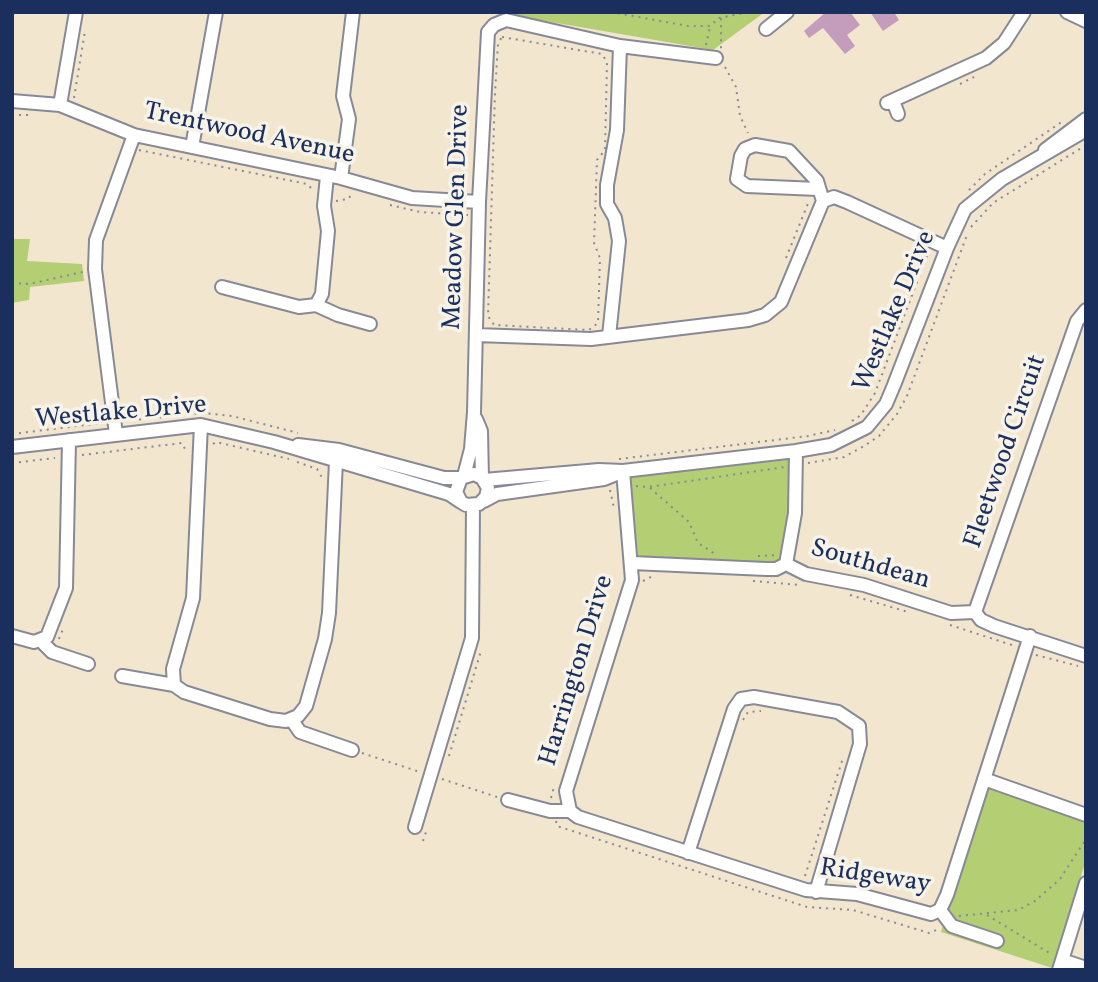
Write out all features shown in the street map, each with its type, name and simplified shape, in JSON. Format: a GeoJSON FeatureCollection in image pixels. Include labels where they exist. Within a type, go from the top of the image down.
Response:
{"type":"FeatureCollection","features":[{"type":"Feature","properties":{"kind":"street"},"geometry":{"type":"LineString","coordinates":[[66,107],[76,12]]}},
{"type":"Feature","properties":{"kind":"street"},"geometry":{"type":"LineString","coordinates":[[192,147],[216,12]]}},
{"type":"Feature","properties":{"kind":"street"},"geometry":{"type":"LineString","coordinates":[[341,178],[349,119],[343,96],[353,12]]}},
{"type":"Feature","properties":{"kind":"street"},"geometry":{"type":"LineString","coordinates":[[766,29],[787,12]]}},
{"type":"Feature","properties":{"kind":"street"},"geometry":{"type":"LineString","coordinates":[[898,114],[890,102],[986,58],[1004,43],[1024,12]]}},
{"type":"Feature","properties":{"kind":"street"},"geometry":{"type":"LineString","coordinates":[[1067,12],[1086,20]]}},
{"type":"Feature","properties":{"kind":"street","name":"Meadow Glen Drive"},"geometry":{"type":"LineString","coordinates":[[463,477],[471,449],[474,412],[479,202],[488,32],[494,25],[506,20],[620,46]]}},
{"type":"Feature","properties":{"kind":"street"},"geometry":{"type":"LineString","coordinates":[[609,331],[619,240],[615,218],[607,204],[607,185],[617,130],[620,46],[716,56]]}},
{"type":"Feature","properties":{"kind":"street","name":"Trentwood Avenue"},"geometry":{"type":"LineString","coordinates":[[12,102],[66,107],[132,141],[192,147],[341,178],[412,198],[479,202]]}},
{"type":"Feature","properties":{"kind":"street","name":"Westlake Drive"},"geometry":{"type":"LineString","coordinates":[[1029,164],[1064,133],[1086,119]]}},
{"type":"Feature","properties":{"kind":"street","name":"Westlake Drive"},"geometry":{"type":"LineString","coordinates":[[483,479],[599,470],[622,471],[796,451],[831,445],[867,427],[886,404],[941,245],[965,209],[1002,179],[1086,130]]}},
{"type":"Feature","properties":{"kind":"street"},"geometry":{"type":"LineString","coordinates":[[115,428],[95,269],[96,240],[132,141]]}},
{"type":"Feature","properties":{"kind":"street"},"geometry":{"type":"LineString","coordinates":[[476,335],[592,339],[609,331],[748,320],[765,315],[781,302],[820,194],[817,181],[796,155],[755,145],[745,149],[741,156],[737,172],[741,183],[820,194],[834,197],[941,245]]}},
{"type":"Feature","properties":{"kind":"street"},"geometry":{"type":"LineString","coordinates":[[316,305],[322,294],[328,231],[324,200],[327,176]]}},
{"type":"Feature","properties":{"kind":"street"},"geometry":{"type":"LineString","coordinates":[[222,287],[299,307],[316,305],[338,315],[370,324]]}},
{"type":"Feature","properties":{"kind":"street","name":"Fleetwood Circuit"},"geometry":{"type":"LineString","coordinates":[[975,612],[1077,321],[1086,310]]}},
{"type":"Feature","properties":{"kind":"street","name":"Meadow Glen Drive"},"geometry":{"type":"LineString","coordinates":[[474,412],[481,430],[483,479]]}},
{"type":"Feature","properties":{"kind":"street"},"geometry":{"type":"LineString","coordinates":[[174,685],[173,669],[193,598],[201,425]]}},
{"type":"Feature","properties":{"kind":"street","name":"Westlake Drive"},"geometry":{"type":"LineString","coordinates":[[12,447],[69,440],[115,428],[201,425],[274,442],[472,503],[497,494],[604,479],[622,471]]}},
{"type":"Feature","properties":{"kind":"street"},"geometry":{"type":"LineString","coordinates":[[12,636],[34,642],[41,640],[51,628],[66,588],[69,440]]}},
{"type":"Feature","properties":{"kind":"street","name":"Westlake Drive"},"geometry":{"type":"LineString","coordinates":[[274,442],[340,450],[444,478],[463,477]]}},
{"type":"Feature","properties":{"kind":"street"},"geometry":{"type":"LineString","coordinates":[[783,559],[794,513],[796,451]]}},
{"type":"Feature","properties":{"kind":"street"},"geometry":{"type":"LineString","coordinates":[[122,676],[174,685],[184,692],[270,719],[291,719],[298,716],[306,706],[325,639],[329,613],[336,461]]}},
{"type":"Feature","properties":{"kind":"street","name":"Harrington Drive"},"geometry":{"type":"LineString","coordinates":[[568,806],[566,791],[631,583],[632,563],[622,471]]}},
{"type":"Feature","properties":{"kind":"street"},"geometry":{"type":"LineString","coordinates":[[474,474],[483,479],[488,493],[472,503],[456,492],[463,477],[474,474]]}},
{"type":"Feature","properties":{"kind":"street"},"geometry":{"type":"LineString","coordinates":[[415,827],[472,638],[472,503]]}},
{"type":"Feature","properties":{"kind":"street","name":"Southdean"},"geometry":{"type":"LineString","coordinates":[[632,563],[776,569],[783,559],[806,574],[864,585],[951,613],[975,612],[981,620],[1086,656]]}},
{"type":"Feature","properties":{"kind":"street","name":"Ridgeway"},"geometry":{"type":"LineString","coordinates":[[508,800],[547,810],[568,806],[578,817],[802,889],[857,894],[919,913],[943,914],[1030,636]]}},
{"type":"Feature","properties":{"kind":"street"},"geometry":{"type":"LineString","coordinates":[[41,640],[52,652],[88,664]]}},
{"type":"Feature","properties":{"kind":"street"},"geometry":{"type":"LineString","coordinates":[[694,855],[734,709],[741,699],[754,697],[838,712],[853,719],[859,726],[860,744],[816,892]]}},
{"type":"Feature","properties":{"kind":"street"},"geometry":{"type":"LineString","coordinates":[[291,719],[300,732],[352,750]]}},
{"type":"Feature","properties":{"kind":"street"},"geometry":{"type":"LineString","coordinates":[[984,779],[1086,816]]}},
{"type":"Feature","properties":{"kind":"street"},"geometry":{"type":"LineString","coordinates":[[1086,883],[1060,965],[1086,968]]}},
{"type":"Feature","properties":{"kind":"street"},"geometry":{"type":"LineString","coordinates":[[943,914],[951,926],[997,941]]}},
{"type":"Feature","properties":{"kind":"path"},"geometry":{"type":"LineString","coordinates":[[611,12],[643,20],[710,26],[721,17],[749,12]]}},
{"type":"Feature","properties":{"kind":"path"},"geometry":{"type":"LineString","coordinates":[[716,56],[721,17],[718,12]]}},
{"type":"Feature","properties":{"kind":"path"},"geometry":{"type":"LineString","coordinates":[[66,107],[86,25]]}},
{"type":"Feature","properties":{"kind":"path"},"geometry":{"type":"LineString","coordinates":[[710,26],[716,56],[736,87],[740,116],[755,145]]}},
{"type":"Feature","properties":{"kind":"path"},"geometry":{"type":"LineString","coordinates":[[595,327],[599,311],[600,258],[594,243],[597,160],[605,150],[607,62],[602,54],[502,37],[495,93],[488,316],[494,325],[589,330],[595,327],[609,331]]}},
{"type":"Feature","properties":{"kind":"path"},"geometry":{"type":"LineString","coordinates":[[12,115],[31,115]]}},
{"type":"Feature","properties":{"kind":"path"},"geometry":{"type":"LineString","coordinates":[[968,191],[985,174],[1067,119]]}},
{"type":"Feature","properties":{"kind":"path"},"geometry":{"type":"LineString","coordinates":[[132,141],[307,184],[324,200],[348,199],[356,182]]}},
{"type":"Feature","properties":{"kind":"path"},"geometry":{"type":"LineString","coordinates":[[719,556],[698,543],[689,522],[649,487],[653,484],[794,467],[844,457],[879,436],[907,396],[969,229],[993,203],[1086,145]]}},
{"type":"Feature","properties":{"kind":"path"},"geometry":{"type":"LineString","coordinates":[[784,262],[807,204],[820,194]]}},
{"type":"Feature","properties":{"kind":"path"},"geometry":{"type":"LineString","coordinates":[[851,421],[861,415],[875,393],[918,278],[941,245]]}},
{"type":"Feature","properties":{"kind":"path"},"geometry":{"type":"LineString","coordinates":[[12,283],[38,282],[95,269]]}},
{"type":"Feature","properties":{"kind":"path"},"geometry":{"type":"LineString","coordinates":[[12,434],[115,428],[203,413],[232,416],[307,435]]}},
{"type":"Feature","properties":{"kind":"path"},"geometry":{"type":"LineString","coordinates":[[608,460],[808,436],[841,428]]}},
{"type":"Feature","properties":{"kind":"path"},"geometry":{"type":"LineString","coordinates":[[12,463],[182,443],[187,454],[200,456],[208,454],[209,448],[216,442],[317,468],[323,481],[335,482]]}},
{"type":"Feature","properties":{"kind":"path"},"geometry":{"type":"LineString","coordinates":[[615,519],[610,489],[624,486]]}},
{"type":"Feature","properties":{"kind":"path"},"geometry":{"type":"LineString","coordinates":[[754,557],[783,559]]}},
{"type":"Feature","properties":{"kind":"path"},"geometry":{"type":"LineString","coordinates":[[631,583],[662,576]]}},
{"type":"Feature","properties":{"kind":"path"},"geometry":{"type":"LineString","coordinates":[[750,580],[805,586]]}},
{"type":"Feature","properties":{"kind":"path"},"geometry":{"type":"LineString","coordinates":[[842,592],[915,614]]}},
{"type":"Feature","properties":{"kind":"path"},"geometry":{"type":"LineString","coordinates":[[940,622],[1086,668]]}},
{"type":"Feature","properties":{"kind":"path"},"geometry":{"type":"LineString","coordinates":[[743,720],[748,712],[765,711]]}},
{"type":"Feature","properties":{"kind":"path"},"geometry":{"type":"LineString","coordinates":[[799,905],[846,749]]}},
{"type":"Feature","properties":{"kind":"path"},"geometry":{"type":"LineString","coordinates":[[352,750],[508,800]]}},
{"type":"Feature","properties":{"kind":"path"},"geometry":{"type":"LineString","coordinates":[[558,777],[547,810],[547,816],[554,817],[557,826],[799,905],[853,910],[929,933],[940,929],[943,914],[986,914],[1018,910],[1035,901],[1060,879],[1086,839]]}},
{"type":"Feature","properties":{"kind":"path"},"geometry":{"type":"LineString","coordinates":[[694,855],[695,871]]}},
{"type":"Feature","properties":{"kind":"path"},"geometry":{"type":"LineString","coordinates":[[986,914],[1060,965]]}},
{"type":"Feature","properties":{"kind":"green space"},"geometry":{"type":"Polygon","coordinates":[[[493,12],[765,12],[713,50],[493,12]]]}},
{"type":"Feature","properties":{"kind":"green space"},"geometry":{"type":"Polygon","coordinates":[[[12,239],[30,239],[27,261],[82,264],[84,281],[30,287],[29,300],[12,303],[12,239]]]}},
{"type":"Feature","properties":{"kind":"green space"},"geometry":{"type":"Polygon","coordinates":[[[795,459],[788,468],[788,511],[779,559],[770,563],[638,557],[630,477],[795,459]]]}},
{"type":"Feature","properties":{"kind":"green space"},"geometry":{"type":"Polygon","coordinates":[[[987,788],[1086,820],[1086,860],[1052,968],[941,932],[987,788]]]}},
{"type":"Feature","properties":{"kind":"building"},"geometry":{"type":"Polygon","coordinates":[[[826,12],[850,12],[860,25],[847,35],[855,46],[845,54],[823,28],[809,38],[804,31],[826,12]]]}},
{"type":"Feature","properties":{"kind":"building"},"geometry":{"type":"Polygon","coordinates":[[[870,12],[894,12],[899,20],[883,31],[870,12]]]}}]}
